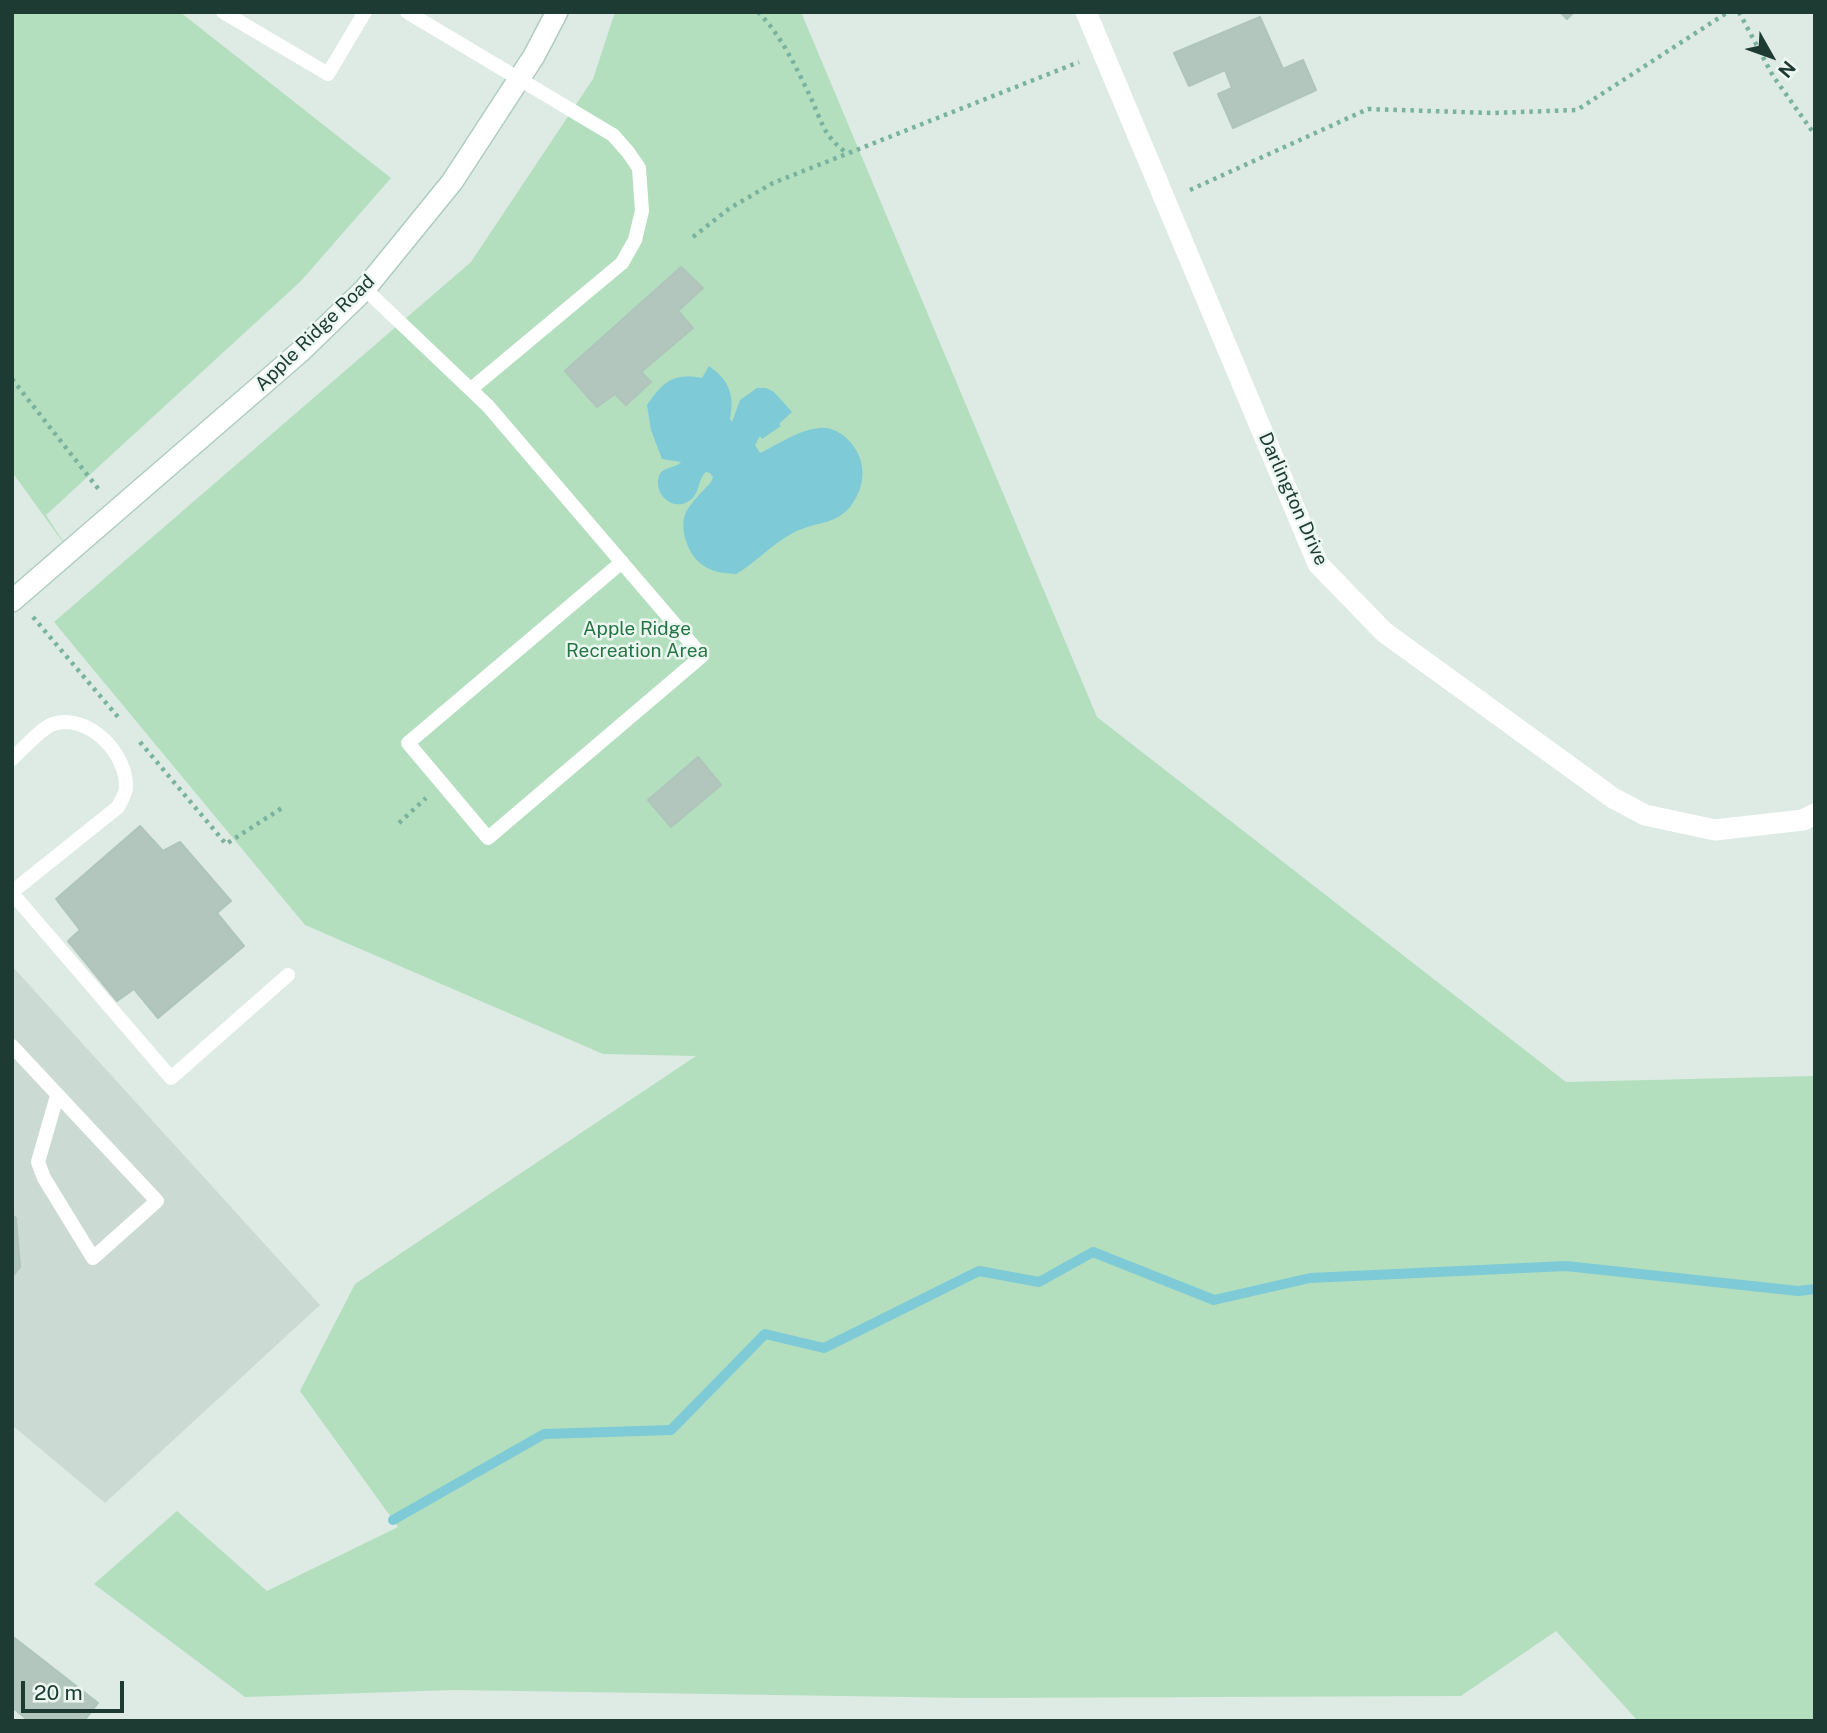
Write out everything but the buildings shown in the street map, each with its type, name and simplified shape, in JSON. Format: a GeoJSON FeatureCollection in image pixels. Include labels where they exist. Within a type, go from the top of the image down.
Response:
{"type":"FeatureCollection","features":[{"type":"Feature","properties":{"kind":"street","name":"Apple Ridge Road"},"geometry":{"type":"LineString","coordinates":[[15,599],[301,351],[365,289],[452,182],[534,56],[557,12]]}},
{"type":"Feature","properties":{"kind":"street","name":"Darlington Drive"},"geometry":{"type":"LineString","coordinates":[[1086,12],[1318,564],[1384,632],[1614,798],[1645,815],[1715,830],[1803,820],[1815,814]]}},
{"type":"Feature","properties":{"kind":"lane"},"geometry":{"type":"LineString","coordinates":[[223,12],[328,74],[365,12]]}},
{"type":"Feature","properties":{"kind":"lane"},"geometry":{"type":"LineString","coordinates":[[407,12],[613,135],[639,167],[642,211],[635,240],[622,263],[471,389]]}},
{"type":"Feature","properties":{"kind":"lane"},"geometry":{"type":"LineString","coordinates":[[365,289],[471,389],[622,562],[702,656],[488,838],[408,743],[622,562]]}},
{"type":"Feature","properties":{"kind":"lane"},"geometry":{"type":"LineString","coordinates":[[12,759],[51,725],[64,722],[90,730],[106,740],[116,752],[123,767],[127,789],[118,807],[12,892],[171,1078],[288,975]]}},
{"type":"Feature","properties":{"kind":"lane"},"geometry":{"type":"LineString","coordinates":[[12,1046],[157,1201],[93,1258],[44,1178],[38,1162],[57,1096]]}},
{"type":"Feature","properties":{"kind":"path"},"geometry":{"type":"LineString","coordinates":[[758,12],[789,53],[812,99],[822,128],[835,145],[849,155]]}},
{"type":"Feature","properties":{"kind":"path"},"geometry":{"type":"LineString","coordinates":[[1165,201],[1368,109],[1492,113],[1577,110],[1727,12]]}},
{"type":"Feature","properties":{"kind":"path"},"geometry":{"type":"LineString","coordinates":[[1739,12],[1773,76],[1815,135]]}},
{"type":"Feature","properties":{"kind":"path"},"geometry":{"type":"LineString","coordinates":[[693,237],[730,208],[763,188],[1103,52]]}},
{"type":"Feature","properties":{"kind":"path"},"geometry":{"type":"LineString","coordinates":[[12,379],[116,511]]}},
{"type":"Feature","properties":{"kind":"path"},"geometry":{"type":"LineString","coordinates":[[15,599],[121,721]]}},
{"type":"Feature","properties":{"kind":"path"},"geometry":{"type":"LineString","coordinates":[[139,741],[226,844],[285,806]]}},
{"type":"Feature","properties":{"kind":"path"},"geometry":{"type":"LineString","coordinates":[[398,823],[442,784]]}},
{"type":"Feature","properties":{"kind":"shaded area"},"geometry":{"type":"Polygon","coordinates":[[[12,966],[320,1305],[105,1503],[12,1425],[12,966]]]}},
{"type":"Feature","properties":{"kind":"green space"},"geometry":{"type":"Polygon","coordinates":[[[12,12],[180,12],[391,178],[301,281],[46,515],[70,552],[12,472],[12,12]]]}},
{"type":"Feature","properties":{"kind":"green space","name":"Apple Ridge Recreation Area"},"geometry":{"type":"Polygon","coordinates":[[[615,12],[801,12],[1097,717],[1566,1082],[1815,1076],[1815,1721],[1638,1721],[1556,1631],[1461,1696],[970,1698],[454,1690],[245,1697],[94,1584],[177,1511],[267,1591],[398,1527],[300,1391],[355,1284],[696,1056],[603,1054],[305,925],[54,622],[471,262],[593,79],[615,12]]]}},
{"type":"Feature","properties":{"kind":"water"},"geometry":{"type":"Polygon","coordinates":[[[709,366],[729,389],[732,422],[740,400],[757,388],[774,392],[792,412],[779,424],[781,426],[762,439],[760,436],[755,445],[760,453],[804,431],[819,428],[841,434],[852,444],[861,461],[860,489],[845,512],[834,519],[793,533],[736,574],[708,568],[699,562],[686,542],[683,526],[686,512],[713,477],[706,472],[693,498],[683,504],[671,503],[662,495],[659,476],[681,462],[662,459],[651,430],[647,405],[670,381],[684,377],[702,378],[709,366]]]}},
{"type":"Feature","properties":{"kind":"waterway"},"geometry":{"type":"LineString","coordinates":[[393,1520],[544,1434],[671,1430],[765,1334],[824,1348],[979,1271],[1039,1282],[1093,1252],[1214,1300],[1310,1278],[1566,1266],[1798,1291],[1815,1289]]}}]}
